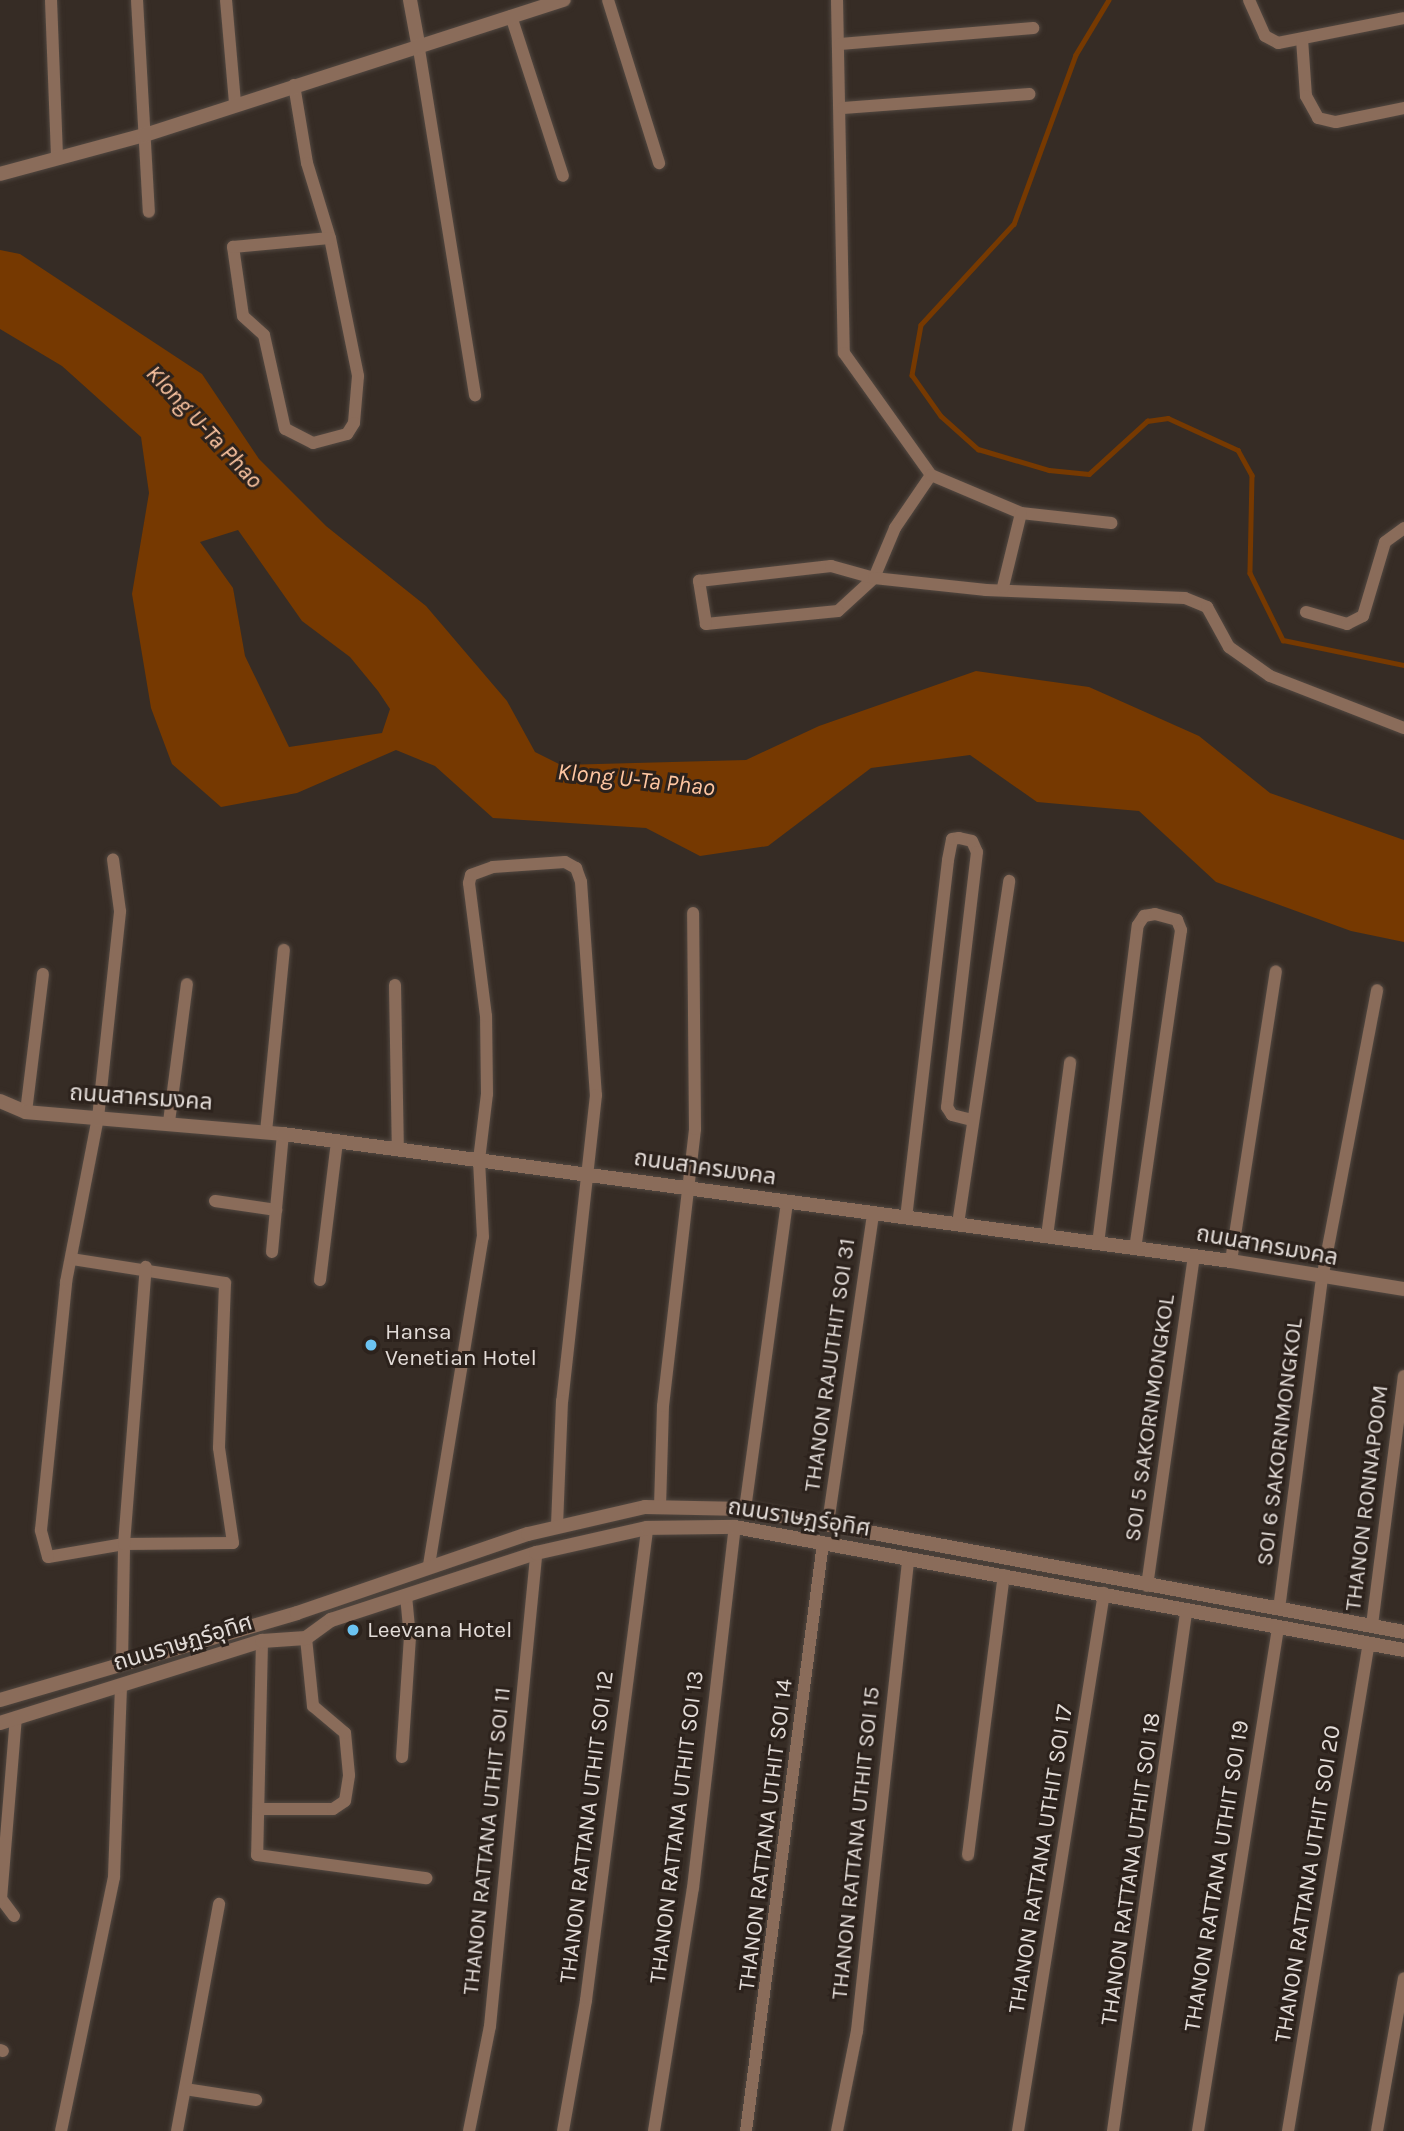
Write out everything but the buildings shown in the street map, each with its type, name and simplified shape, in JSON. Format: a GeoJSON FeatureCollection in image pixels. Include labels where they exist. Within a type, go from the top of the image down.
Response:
{"type":"FeatureCollection","features":[{"type":"Feature","properties":{"kind":"street"},"geometry":{"type":"LineString","coordinates":[[51,0],[57,159]]}},
{"type":"Feature","properties":{"kind":"street"},"geometry":{"type":"LineString","coordinates":[[137,0],[149,212]]}},
{"type":"Feature","properties":{"kind":"street"},"geometry":{"type":"LineString","coordinates":[[226,0],[235,103]]}},
{"type":"Feature","properties":{"kind":"street"},"geometry":{"type":"LineString","coordinates":[[410,0],[475,395]]}},
{"type":"Feature","properties":{"kind":"street"},"geometry":{"type":"LineString","coordinates":[[0,174],[145,135],[418,43],[564,0]]}},
{"type":"Feature","properties":{"kind":"street"},"geometry":{"type":"LineString","coordinates":[[608,0],[659,163]]}},
{"type":"Feature","properties":{"kind":"street"},"geometry":{"type":"LineString","coordinates":[[837,0],[843,108],[844,353],[931,475],[1021,513],[1111,523]]}},
{"type":"Feature","properties":{"kind":"street"},"geometry":{"type":"LineString","coordinates":[[1249,0],[1270,41],[1302,39],[1404,18]]}},
{"type":"Feature","properties":{"kind":"street"},"geometry":{"type":"LineString","coordinates":[[511,16],[564,176]]}},
{"type":"Feature","properties":{"kind":"street"},"geometry":{"type":"LineString","coordinates":[[840,44],[1033,28]]}},
{"type":"Feature","properties":{"kind":"street"},"geometry":{"type":"LineString","coordinates":[[1302,39],[1306,96],[1318,118],[1336,122],[1404,108]]}},
{"type":"Feature","properties":{"kind":"street"},"geometry":{"type":"LineString","coordinates":[[294,85],[307,163],[330,238],[358,395],[347,434],[313,443],[285,429],[264,335],[243,316],[233,247],[330,238]]}},
{"type":"Feature","properties":{"kind":"street"},"geometry":{"type":"LineString","coordinates":[[843,108],[1029,94]]}},
{"type":"Feature","properties":{"kind":"street"},"geometry":{"type":"LineString","coordinates":[[931,475],[895,528],[874,578],[830,615],[706,624],[699,581],[831,566],[874,578],[1185,598],[1207,607],[1229,648],[1270,676],[1404,727]]}},
{"type":"Feature","properties":{"kind":"street"},"geometry":{"type":"LineString","coordinates":[[1003,587],[1021,513]]}},
{"type":"Feature","properties":{"kind":"street"},"geometry":{"type":"LineString","coordinates":[[1306,612],[1347,624],[1363,616],[1385,542],[1404,528]]}},
{"type":"Feature","properties":{"kind":"street"},"geometry":{"type":"LineString","coordinates":[[906,1217],[948,860],[952,839],[959,838],[972,841],[977,852],[947,1107],[952,1115],[972,1120]]}},
{"type":"Feature","properties":{"kind":"street"},"geometry":{"type":"LineString","coordinates":[[72,1259],[146,1267],[225,1283],[219,1448],[233,1543],[124,1544],[48,1557],[41,1530],[59,1352],[72,1259],[98,1118],[120,911],[113,859]]}},
{"type":"Feature","properties":{"kind":"street"},"geometry":{"type":"LineString","coordinates":[[429,1565],[483,1237],[479,1160],[487,1081],[471,875],[493,867],[565,862],[576,869],[581,882],[596,1095],[591,1175],[562,1401],[558,1525]]}},
{"type":"Feature","properties":{"kind":"street"},"geometry":{"type":"LineString","coordinates":[[958,1224],[1009,881]]}},
{"type":"Feature","properties":{"kind":"street"},"geometry":{"type":"LineString","coordinates":[[660,1507],[663,1406],[690,1189],[693,913]]}},
{"type":"Feature","properties":{"kind":"street"},"geometry":{"type":"LineString","coordinates":[[1098,1244],[1138,925],[1144,916],[1155,914],[1177,920],[1181,930],[1135,1249]]}},
{"type":"Feature","properties":{"kind":"street"},"geometry":{"type":"LineString","coordinates":[[266,1132],[284,950]]}},
{"type":"Feature","properties":{"kind":"street"},"geometry":{"type":"LineString","coordinates":[[1231,1261],[1276,971]]}},
{"type":"Feature","properties":{"kind":"street"},"geometry":{"type":"LineString","coordinates":[[26,1112],[43,974]]}},
{"type":"Feature","properties":{"kind":"street"},"geometry":{"type":"LineString","coordinates":[[169,1122],[187,984]]}},
{"type":"Feature","properties":{"kind":"street"},"geometry":{"type":"LineString","coordinates":[[395,985],[398,1150]]}},
{"type":"Feature","properties":{"kind":"street","name":"SOI 6 SAKORNMONGKOL"},"geometry":{"type":"LineString","coordinates":[[1279,1609],[1322,1279],[1377,990]]}},
{"type":"Feature","properties":{"kind":"street"},"geometry":{"type":"LineString","coordinates":[[1047,1236],[1070,1063]]}},
{"type":"Feature","properties":{"kind":"street","name":"ถนนสาครมงคล"},"geometry":{"type":"LineString","coordinates":[[0,1101],[26,1112],[169,1122],[283,1134],[1231,1261],[1322,1279],[1404,1289]]}},
{"type":"Feature","properties":{"kind":"street"},"geometry":{"type":"LineString","coordinates":[[272,1252],[283,1134]]}},
{"type":"Feature","properties":{"kind":"street"},"geometry":{"type":"LineString","coordinates":[[320,1280],[337,1141]]}},
{"type":"Feature","properties":{"kind":"street"},"geometry":{"type":"LineString","coordinates":[[215,1201],[276,1210]]}},
{"type":"Feature","properties":{"kind":"street"},"geometry":{"type":"LineString","coordinates":[[745,1509],[787,1202]]}},
{"type":"Feature","properties":{"kind":"street","name":"THANON RAJUTHIT SOI 31"},"geometry":{"type":"LineString","coordinates":[[828,1523],[873,1213]]}},
{"type":"Feature","properties":{"kind":"street","name":"SOI 5 SAKORNMONGKOL"},"geometry":{"type":"LineString","coordinates":[[1147,1586],[1194,1256]]}},
{"type":"Feature","properties":{"kind":"street"},"geometry":{"type":"LineString","coordinates":[[122,1662],[124,1544],[146,1267]]}},
{"type":"Feature","properties":{"kind":"street","name":"THANON RONNAPOOM"},"geometry":{"type":"LineString","coordinates":[[1372,1625],[1404,1376]]}},
{"type":"Feature","properties":{"kind":"street","name":"ถนนราษฏร์อุทิศ"},"geometry":{"type":"LineString","coordinates":[[0,1700],[558,1525],[660,1507],[745,1509],[1404,1632]]}},
{"type":"Feature","properties":{"kind":"street","name":"ถนนราษฏร์อุทิศ"},"geometry":{"type":"LineString","coordinates":[[0,1723],[262,1642],[306,1638],[331,1620],[537,1553],[647,1528],[735,1527],[1104,1593],[1186,1613],[1404,1650]]}},
{"type":"Feature","properties":{"kind":"street","name":"THANON RATTANA UTHIT SOI 13"},"geometry":{"type":"LineString","coordinates":[[654,2131],[693,1888],[735,1527]]}},
{"type":"Feature","properties":{"kind":"street","name":"THANON RATTANA UTHIT SOI 12"},"geometry":{"type":"LineString","coordinates":[[563,2131],[586,2000],[647,1528]]}},
{"type":"Feature","properties":{"kind":"street","name":"THANON RATTANA UTHIT SOI 14"},"geometry":{"type":"LineString","coordinates":[[746,2131],[823,1543]]}},
{"type":"Feature","properties":{"kind":"street","name":"THANON RATTANA UTHIT SOI 11"},"geometry":{"type":"LineString","coordinates":[[468,2131],[490,2026],[537,1553]]}},
{"type":"Feature","properties":{"kind":"street","name":"THANON RATTANA UTHIT SOI 15"},"geometry":{"type":"LineString","coordinates":[[837,2131],[857,2031],[908,1559]]}},
{"type":"Feature","properties":{"kind":"street"},"geometry":{"type":"LineString","coordinates":[[1042,1582],[1047,1567]]}},
{"type":"Feature","properties":{"kind":"street"},"geometry":{"type":"LineString","coordinates":[[968,1855],[1003,1575]]}},
{"type":"Feature","properties":{"kind":"street","name":"THANON RATTANA UTHIT SOI 17"},"geometry":{"type":"LineString","coordinates":[[1018,2131],[1104,1593]]}},
{"type":"Feature","properties":{"kind":"street"},"geometry":{"type":"LineString","coordinates":[[402,1757],[411,1638],[406,1596]]}},
{"type":"Feature","properties":{"kind":"street"},"geometry":{"type":"LineString","coordinates":[[324,1600],[331,1620]]}},
{"type":"Feature","properties":{"kind":"street","name":"THANON RATTANA UTHIT SOI 18"},"geometry":{"type":"LineString","coordinates":[[1114,2131],[1186,1613]]}},
{"type":"Feature","properties":{"kind":"street","name":"THANON RATTANA UTHIT SOI 19"},"geometry":{"type":"LineString","coordinates":[[1198,2131],[1278,1628]]}},
{"type":"Feature","properties":{"kind":"street"},"geometry":{"type":"LineString","coordinates":[[259,1809],[333,1809],[345,1801],[349,1774],[345,1733],[313,1706],[306,1638]]}},
{"type":"Feature","properties":{"kind":"street"},"geometry":{"type":"LineString","coordinates":[[262,1642],[257,1855],[426,1878]]}},
{"type":"Feature","properties":{"kind":"street","name":"THANON RATTANA UTHIT SOI 20"},"geometry":{"type":"LineString","coordinates":[[1289,2131],[1368,1644]]}},
{"type":"Feature","properties":{"kind":"street"},"geometry":{"type":"LineString","coordinates":[[61,2131],[114,1877],[121,1685]]}},
{"type":"Feature","properties":{"kind":"street"},"geometry":{"type":"LineString","coordinates":[[14,1916],[1,1899],[16,1718]]}},
{"type":"Feature","properties":{"kind":"street"},"geometry":{"type":"LineString","coordinates":[[177,2131],[219,1904]]}},
{"type":"Feature","properties":{"kind":"street"},"geometry":{"type":"LineString","coordinates":[[1377,2131],[1404,1978]]}},
{"type":"Feature","properties":{"kind":"street"},"geometry":{"type":"LineString","coordinates":[[185,2090],[256,2100]]}},
{"type":"Feature","properties":{"kind":"water","name":"Klong U-Ta Phao"},"geometry":{"type":"Polygon","coordinates":[[[0,250],[20,254],[202,374],[259,459],[326,526],[426,606],[507,701],[535,752],[561,765],[746,760],[819,726],[976,671],[1089,687],[1199,736],[1270,793],[1404,840],[1404,942],[1351,931],[1216,882],[1139,811],[1037,802],[970,755],[871,768],[768,846],[700,856],[646,828],[493,818],[435,766],[396,750],[297,793],[221,807],[172,764],[151,708],[132,594],[149,493],[141,437],[62,366],[0,329],[0,250]],[[238,530],[200,542],[233,588],[245,656],[289,747],[382,733],[390,709],[378,691],[350,657],[302,621],[238,530]]]}},
{"type":"Feature","properties":{"kind":"waterway"},"geometry":{"type":"LineString","coordinates":[[1109,0],[1076,55],[1014,224],[921,325],[912,375],[941,416],[978,449],[1049,470],[1089,474],[1147,421],[1168,418],[1238,450],[1252,475],[1250,573],[1283,640],[1404,665]]}},
{"type":"Feature","properties":{"kind":"place","name":"Hansa Venetian Hotel"},"geometry":{"type":"Point","coordinates":[371,1345]}},
{"type":"Feature","properties":{"kind":"place","name":"Leevana Hotel"},"geometry":{"type":"Point","coordinates":[353,1630]}}]}
